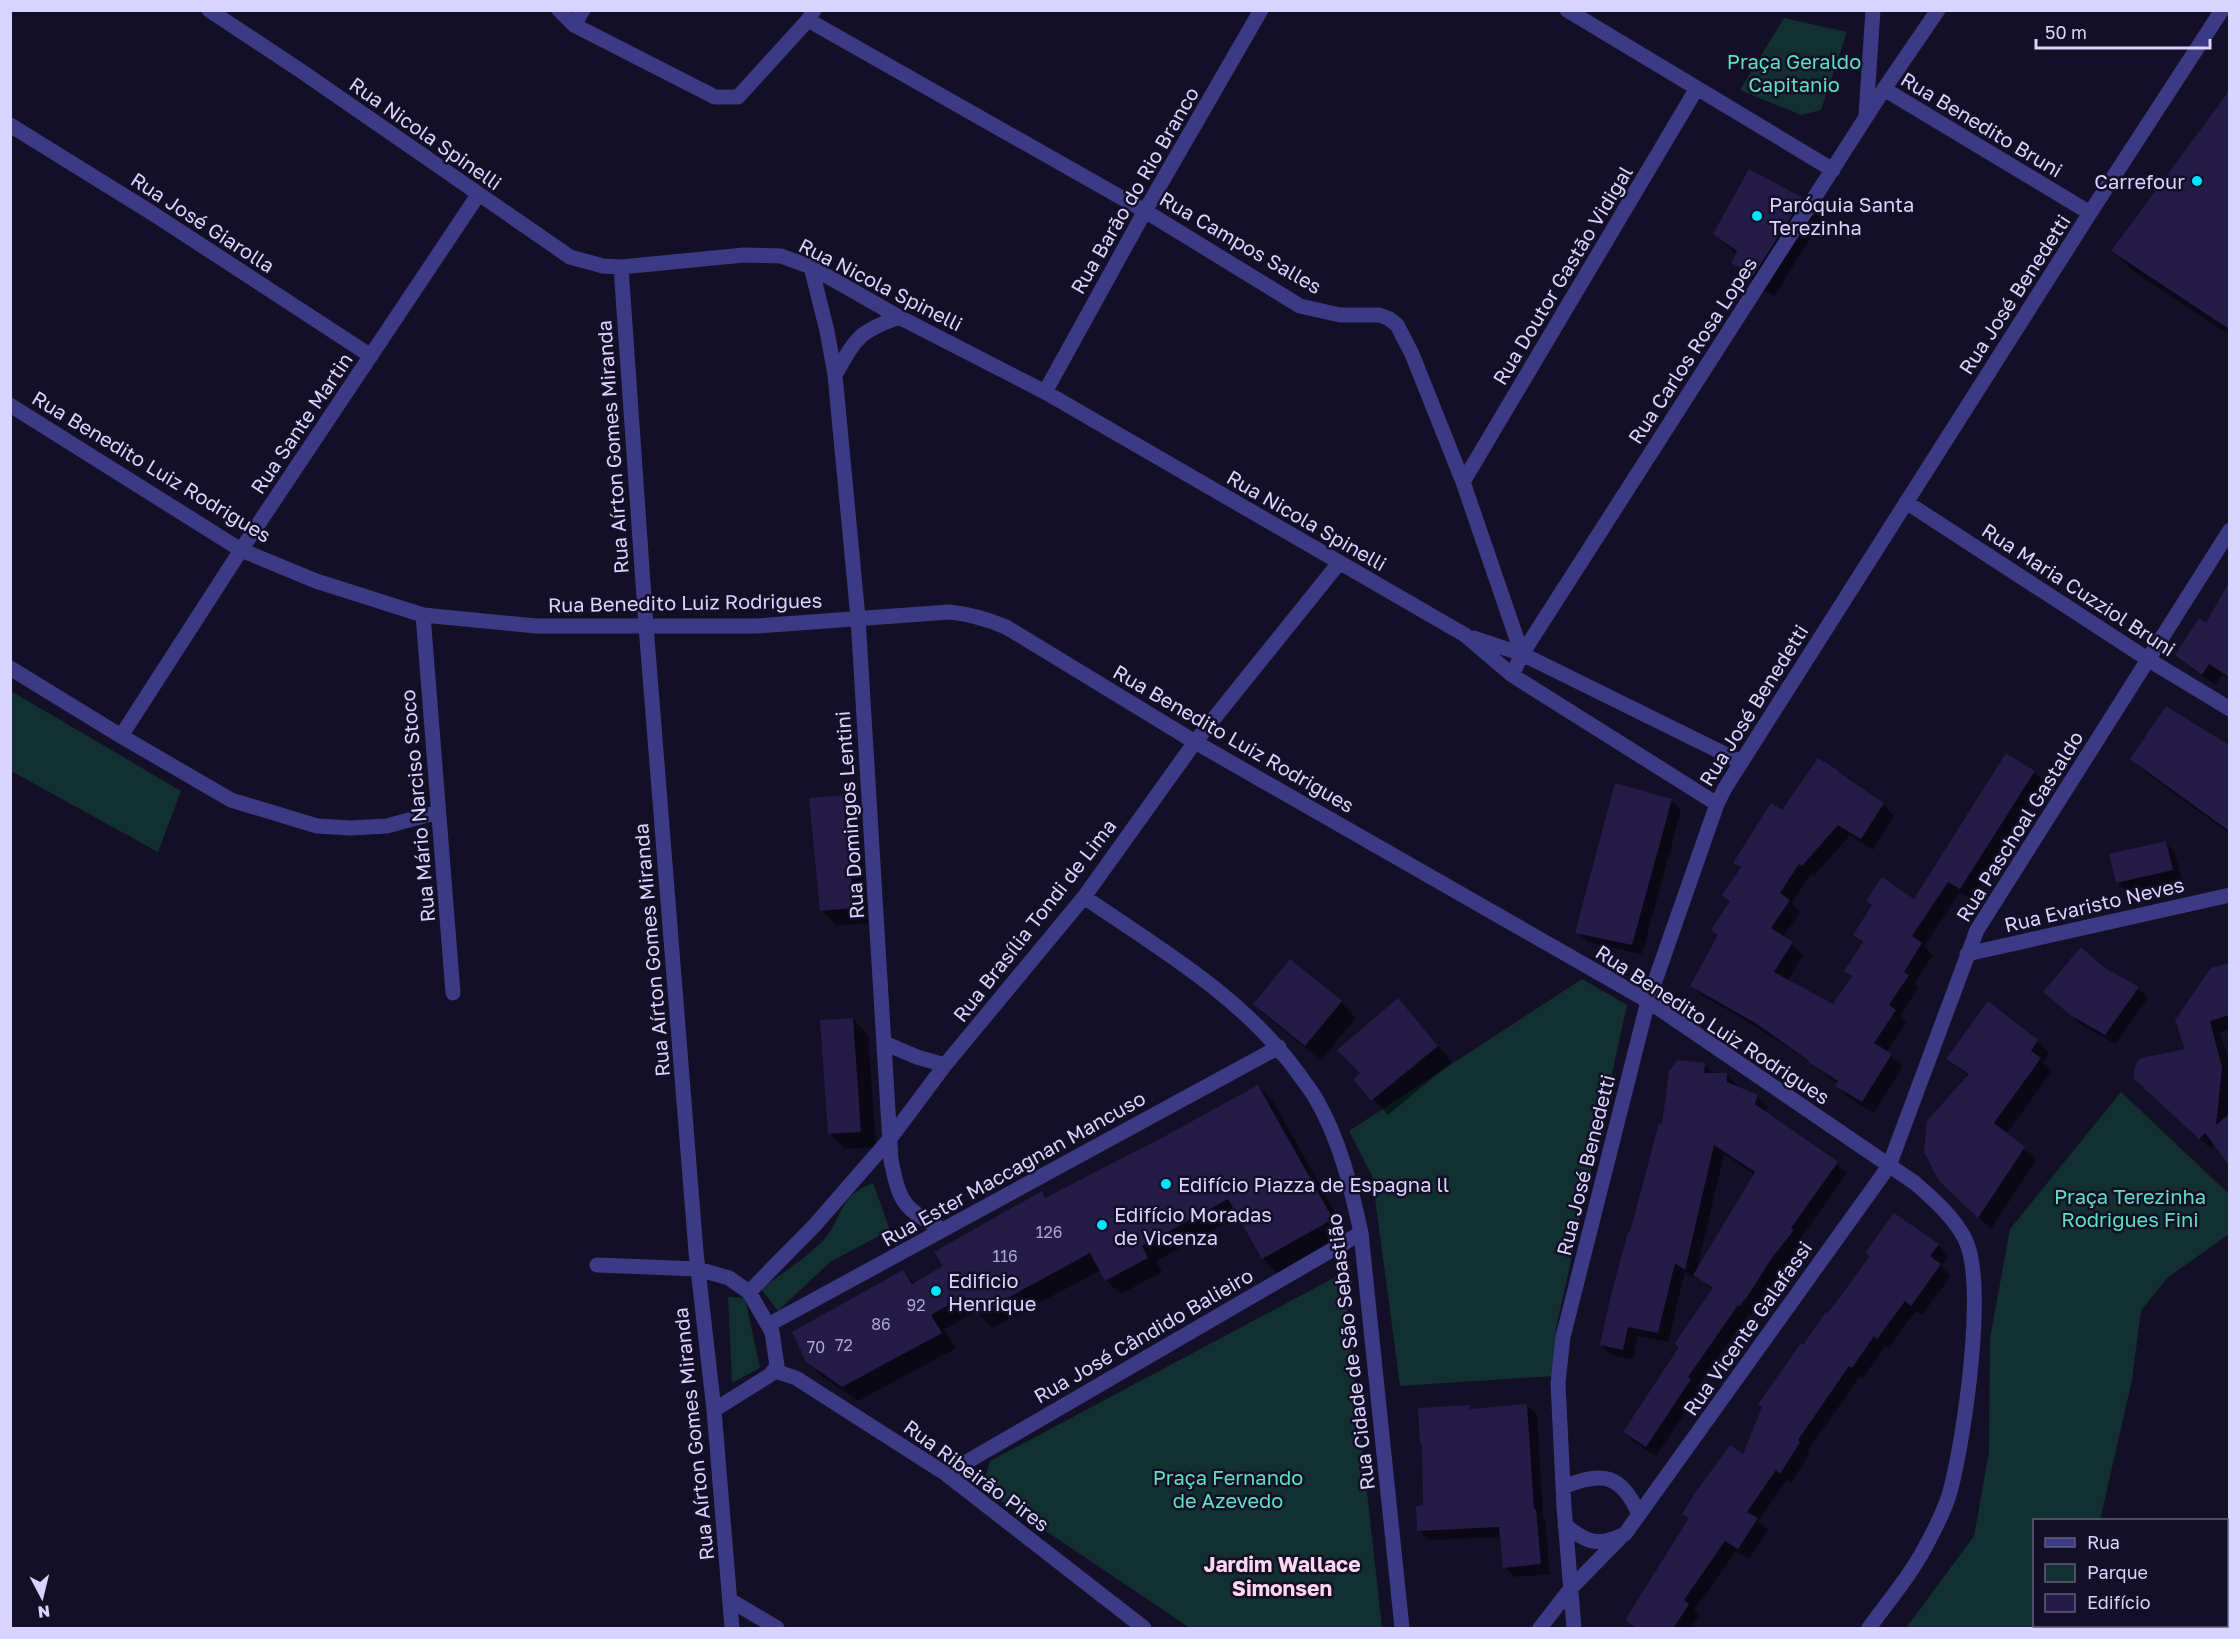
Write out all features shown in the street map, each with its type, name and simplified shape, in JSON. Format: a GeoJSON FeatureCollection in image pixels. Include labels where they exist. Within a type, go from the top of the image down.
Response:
{"type":"FeatureCollection","features":[{"type":"Feature","properties":{"kind":"street","name":"Rua Nicola Spinelli"},"geometry":{"type":"LineString","coordinates":[[209,10],[570,257],[588,263],[621,267],[744,255],[781,256],[811,267],[899,317],[1045,392],[1465,635],[1512,675],[1717,804]]}},
{"type":"Feature","properties":{"kind":"street"},"geometry":{"type":"LineString","coordinates":[[559,10],[574,25],[715,97],[738,97],[811,15]]}},
{"type":"Feature","properties":{"kind":"street"},"geometry":{"type":"LineString","coordinates":[[574,25],[583,10]]}},
{"type":"Feature","properties":{"kind":"street","name":"Rua Barão do Rio Branco"},"geometry":{"type":"LineString","coordinates":[[1045,392],[1145,211],[1261,10]]}},
{"type":"Feature","properties":{"kind":"street"},"geometry":{"type":"LineString","coordinates":[[1567,10],[1833,170]]}},
{"type":"Feature","properties":{"kind":"street"},"geometry":{"type":"LineString","coordinates":[[1866,118],[1873,10]]}},
{"type":"Feature","properties":{"kind":"street","name":"Rua Carlos Rosa Lopes"},"geometry":{"type":"LineString","coordinates":[[1522,654],[1884,89],[1938,10]]}},
{"type":"Feature","properties":{"kind":"street","name":"Rua José Benedetti"},"geometry":{"type":"LineString","coordinates":[[1574,1629],[1565,1525],[1558,1383],[1563,1337],[1648,1001],[1717,804],[1741,762],[1906,502],[2222,10]]}},
{"type":"Feature","properties":{"kind":"street","name":"Rua Campos Salles"},"geometry":{"type":"LineString","coordinates":[[811,15],[1145,211],[1300,306],[1340,315],[1379,315],[1396,324],[1412,354],[1463,482],[1522,654]]}},
{"type":"Feature","properties":{"kind":"street","name":"Rua Doutor Gastão Vidigal"},"geometry":{"type":"LineString","coordinates":[[1463,482],[1697,88]]}},
{"type":"Feature","properties":{"kind":"street","name":"Rua Benedito Bruni"},"geometry":{"type":"LineString","coordinates":[[1884,89],[2090,213]]}},
{"type":"Feature","properties":{"kind":"street","name":"Rua José Giarolla"},"geometry":{"type":"LineString","coordinates":[[10,125],[152,213],[371,356]]}},
{"type":"Feature","properties":{"kind":"street","name":"Rua Sante Martin"},"geometry":{"type":"LineString","coordinates":[[121,736],[241,550],[478,195]]}},
{"type":"Feature","properties":{"kind":"street","name":"Rua Aírton Gomes Miranda"},"geometry":{"type":"LineString","coordinates":[[621,267],[646,626],[698,1269],[714,1410],[732,1629]]}},
{"type":"Feature","properties":{"kind":"street","name":"Rua Domingos Lentini"},"geometry":{"type":"LineString","coordinates":[[811,267],[835,375],[858,618],[889,1140],[894,1174],[903,1201],[910,1211],[943,1230]]}},
{"type":"Feature","properties":{"kind":"street"},"geometry":{"type":"LineString","coordinates":[[835,375],[860,334],[899,317]]}},
{"type":"Feature","properties":{"kind":"street","name":"Rua Benedito Luiz Rodrigues"},"geometry":{"type":"LineString","coordinates":[[10,405],[241,550],[316,581],[423,615],[536,626],[757,626],[949,612],[972,614],[1006,627],[1195,742],[1648,1001],[1915,1183],[1939,1204],[1964,1237],[1971,1263],[1974,1304],[1964,1429],[1951,1491],[1931,1537],[1916,1564],[1869,1629]]}},
{"type":"Feature","properties":{"kind":"street","name":"Rua Maria Cuzziol Bruni"},"geometry":{"type":"LineString","coordinates":[[1906,502],[2149,660],[2229,709]]}},
{"type":"Feature","properties":{"kind":"street","name":"Rua Paschoal Gastaldo"},"geometry":{"type":"LineString","coordinates":[[1889,1166],[1977,930],[2229,530]]}},
{"type":"Feature","properties":{"kind":"street","name":"Rua Brasília Tondi de Lima"},"geometry":{"type":"LineString","coordinates":[[749,1292],[814,1226],[889,1140],[945,1065],[1084,897],[1195,742],[1339,563]]}},
{"type":"Feature","properties":{"kind":"street","name":"Rua Mário Narciso Stoco"},"geometry":{"type":"LineString","coordinates":[[423,615],[453,993]]}},
{"type":"Feature","properties":{"kind":"street","name":"Rua Nicola Spinelli"},"geometry":{"type":"LineString","coordinates":[[1465,635],[1522,654],[1741,762]]}},
{"type":"Feature","properties":{"kind":"street"},"geometry":{"type":"LineString","coordinates":[[1512,675],[1522,654]]}},
{"type":"Feature","properties":{"kind":"street"},"geometry":{"type":"LineString","coordinates":[[10,668],[231,800],[317,826],[350,828],[387,826],[438,812]]}},
{"type":"Feature","properties":{"kind":"street","name":"Rua Evaristo Neves"},"geometry":{"type":"LineString","coordinates":[[1967,954],[2229,895]]}},
{"type":"Feature","properties":{"kind":"street","name":"Rua Cidade de São Sebastião"},"geometry":{"type":"LineString","coordinates":[[1084,897],[1218,989],[1279,1047],[1316,1099],[1348,1176],[1361,1233],[1402,1629]]}},
{"type":"Feature","properties":{"kind":"street"},"geometry":{"type":"LineString","coordinates":[[884,1043],[917,1057],[945,1065]]}},
{"type":"Feature","properties":{"kind":"street","name":"Rua Ester Maccagnan Mancuso"},"geometry":{"type":"LineString","coordinates":[[768,1325],[1279,1047]]}},
{"type":"Feature","properties":{"kind":"street","name":"Rua Vicente Galafassi"},"geometry":{"type":"LineString","coordinates":[[1639,1514],[1889,1166]]}},
{"type":"Feature","properties":{"kind":"street","name":"Rua José Cândido Balieiro"},"geometry":{"type":"LineString","coordinates":[[946,1474],[1361,1233]]}},
{"type":"Feature","properties":{"kind":"street"},"geometry":{"type":"LineString","coordinates":[[597,1265],[698,1269],[729,1278],[749,1292],[772,1332],[777,1366],[775,1371],[714,1410]]}},
{"type":"Feature","properties":{"kind":"street","name":"Rua Ribeirão Pires"},"geometry":{"type":"LineString","coordinates":[[775,1371],[796,1378],[946,1474],[1144,1629]]}},
{"type":"Feature","properties":{"kind":"street"},"geometry":{"type":"LineString","coordinates":[[1540,1629],[1570,1587],[1625,1534],[1639,1514],[1623,1486],[1611,1479],[1588,1479],[1563,1487]]}},
{"type":"Feature","properties":{"kind":"street"},"geometry":{"type":"LineString","coordinates":[[1565,1525],[1588,1541],[1612,1540],[1625,1534]]}},
{"type":"Feature","properties":{"kind":"street"},"geometry":{"type":"LineString","coordinates":[[730,1600],[777,1629]]}},
{"type":"Feature","properties":{"kind":"green space","name":"Praça Geraldo Capitanio"},"geometry":{"type":"Polygon","coordinates":[[[1784,18],[1847,32],[1821,110],[1801,115],[1740,90],[1784,18]]]}},
{"type":"Feature","properties":{"kind":"green space"},"geometry":{"type":"Polygon","coordinates":[[[11,691],[181,791],[158,852],[11,771],[11,691]]]}},
{"type":"Feature","properties":{"kind":"green space"},"geometry":{"type":"Polygon","coordinates":[[[1582,979],[1627,1005],[1556,1329],[1554,1376],[1400,1386],[1372,1176],[1349,1131],[1582,979]]]}},
{"type":"Feature","properties":{"kind":"green space","name":"Praça Terezinha Rodrigues Fini"},"geometry":{"type":"Polygon","coordinates":[[[2121,1092],[2229,1194],[2229,1234],[2167,1278],[2141,1311],[2132,1380],[2100,1519],[2033,1519],[2033,1627],[2056,1628],[1906,1628],[1974,1536],[1989,1452],[1990,1338],[2010,1229],[2121,1092]]]}},
{"type":"Feature","properties":{"kind":"green space"},"geometry":{"type":"Polygon","coordinates":[[[873,1183],[890,1230],[830,1262],[778,1311],[761,1289],[822,1242],[853,1195],[861,1188],[873,1183]]]}},
{"type":"Feature","properties":{"kind":"green space","name":"Praça Fernando de Azevedo"},"geometry":{"type":"Polygon","coordinates":[[[1343,1273],[1382,1628],[1190,1628],[982,1488],[990,1461],[1343,1273]]]}},
{"type":"Feature","properties":{"kind":"green space"},"geometry":{"type":"Polygon","coordinates":[[[728,1297],[745,1298],[760,1368],[732,1383],[728,1297]]]}},
{"type":"Feature","properties":{"kind":"building","name":"Carrefour"},"geometry":{"type":"Polygon","coordinates":[[[2229,91],[2229,329],[2111,251],[2229,91]]]}},
{"type":"Feature","properties":{"kind":"building","name":"Paróquia Santa Terezinha"},"geometry":{"type":"Polygon","coordinates":[[[1749,169],[1803,198],[1753,276],[1731,263],[1737,251],[1713,234],[1749,169]]]}},
{"type":"Feature","properties":{"kind":"building"},"geometry":{"type":"Polygon","coordinates":[[[2229,582],[2229,677],[2209,664],[2202,675],[2175,655],[2199,618],[2206,623],[2229,582]]]}},
{"type":"Feature","properties":{"kind":"building"},"geometry":{"type":"Polygon","coordinates":[[[2166,706],[2229,745],[2229,831],[2130,759],[2166,706]]]}},
{"type":"Feature","properties":{"kind":"building"},"geometry":{"type":"Polygon","coordinates":[[[2006,753],[2035,771],[1960,889],[1948,882],[1912,936],[1922,943],[1904,972],[1909,975],[1889,1005],[1896,1010],[1874,1043],[1892,1054],[1862,1102],[1835,1086],[1838,1081],[1757,1024],[1690,986],[1718,935],[1711,930],[1730,901],[1722,895],[1741,867],[1733,863],[1771,803],[1782,810],[1818,758],[1884,803],[1861,839],[1838,825],[1802,866],[1799,864],[1780,893],[1790,900],[1771,928],[1793,942],[1774,972],[1833,1004],[1852,976],[1844,971],[1863,942],[1853,935],[1872,905],[1866,901],[1882,877],[1914,899],[2006,753]]]}},
{"type":"Feature","properties":{"kind":"building"},"geometry":{"type":"Polygon","coordinates":[[[1615,783],[1672,799],[1632,945],[1575,933],[1615,783]]]}},
{"type":"Feature","properties":{"kind":"building"},"geometry":{"type":"Polygon","coordinates":[[[843,795],[854,908],[820,911],[809,798],[843,795]]]}},
{"type":"Feature","properties":{"kind":"building"},"geometry":{"type":"Polygon","coordinates":[[[2166,841],[2173,870],[2116,883],[2109,854],[2166,841]]]}},
{"type":"Feature","properties":{"kind":"building"},"geometry":{"type":"Polygon","coordinates":[[[2081,947],[2105,968],[2139,987],[2105,1035],[2070,1015],[2043,992],[2081,947]]]}},
{"type":"Feature","properties":{"kind":"building"},"geometry":{"type":"Polygon","coordinates":[[[1290,959],[1342,1001],[1305,1046],[1253,1004],[1290,959]]]}},
{"type":"Feature","properties":{"kind":"building"},"geometry":{"type":"Polygon","coordinates":[[[2229,963],[2229,1015],[2210,1021],[2222,1068],[2216,1125],[2229,1114],[2229,1165],[2205,1133],[2199,1139],[2133,1078],[2136,1063],[2141,1058],[2185,1049],[2175,1020],[2211,968],[2229,963]]]}},
{"type":"Feature","properties":{"kind":"building"},"geometry":{"type":"Polygon","coordinates":[[[1398,998],[1438,1046],[1371,1101],[1353,1079],[1360,1073],[1337,1050],[1398,998]]]}},
{"type":"Feature","properties":{"kind":"building"},"geometry":{"type":"Polygon","coordinates":[[[1988,1001],[2038,1040],[2031,1051],[2041,1058],[1994,1123],[2025,1147],[1978,1218],[1939,1181],[1924,1152],[1927,1121],[1969,1074],[1946,1059],[1988,1001]]]}},
{"type":"Feature","properties":{"kind":"building"},"geometry":{"type":"Polygon","coordinates":[[[853,1018],[861,1132],[828,1134],[820,1020],[853,1018]]]}},
{"type":"Feature","properties":{"kind":"building"},"geometry":{"type":"Polygon","coordinates":[[[1678,1060],[1705,1063],[1704,1073],[1727,1073],[1727,1082],[1758,1095],[1755,1104],[1838,1162],[1791,1228],[1794,1230],[1688,1377],[1691,1379],[1646,1447],[1623,1432],[1679,1347],[1674,1344],[1713,1288],[1693,1275],[1755,1172],[1714,1145],[1685,1270],[1675,1263],[1658,1333],[1628,1327],[1623,1350],[1600,1345],[1628,1232],[1630,1232],[1659,1123],[1662,1124],[1669,1071],[1678,1060]]]}},
{"type":"Feature","properties":{"kind":"building"},"geometry":{"type":"Polygon","coordinates":[[[1258,1085],[1333,1219],[1262,1259],[1228,1199],[1142,1246],[1148,1258],[1105,1281],[1090,1253],[976,1315],[964,1296],[931,1315],[942,1333],[842,1387],[806,1362],[792,1332],[903,1270],[912,1284],[943,1266],[934,1252],[1042,1191],[1045,1198],[1258,1085]]]}},
{"type":"Feature","properties":{"kind":"building"},"geometry":{"type":"Polygon","coordinates":[[[1894,1213],[1939,1244],[1930,1256],[1941,1264],[1911,1306],[1905,1301],[1877,1339],[1874,1336],[1852,1368],[1849,1366],[1798,1440],[1800,1442],[1780,1474],[1776,1470],[1747,1512],[1758,1518],[1738,1549],[1725,1541],[1684,1600],[1689,1604],[1673,1629],[1638,1629],[1625,1620],[1689,1518],[1682,1514],[1730,1445],[1743,1454],[1762,1407],[1758,1404],[1801,1343],[1803,1345],[1870,1256],[1865,1253],[1894,1213]]]}},
{"type":"Feature","properties":{"kind":"building"},"geometry":{"type":"Polygon","coordinates":[[[1527,1404],[1534,1509],[1536,1509],[1541,1564],[1503,1568],[1499,1527],[1417,1531],[1416,1506],[1423,1505],[1422,1444],[1420,1444],[1418,1408],[1470,1405],[1470,1409],[1527,1404]]]}},
{"type":"Feature","properties":{"kind":"place","name":"Carrefour"},"geometry":{"type":"Point","coordinates":[2197,181]}},
{"type":"Feature","properties":{"kind":"place","name":"Paróquia Santa Terezinha"},"geometry":{"type":"Point","coordinates":[1757,216]}},
{"type":"Feature","properties":{"kind":"place","name":"Edifício Piazza de Espagna ll"},"geometry":{"type":"Point","coordinates":[1166,1184]}},
{"type":"Feature","properties":{"kind":"place","name":"Edifício Moradas de Vicenza"},"geometry":{"type":"Point","coordinates":[1102,1225]}},
{"type":"Feature","properties":{"kind":"place","name":"Edificio Henrique"},"geometry":{"type":"Point","coordinates":[936,1291]}},
{"type":"Feature","properties":{"kind":"district","name":"Jardim Wallace Simonsen"},"geometry":{"type":"Point","coordinates":[1282,1576]}}]}
